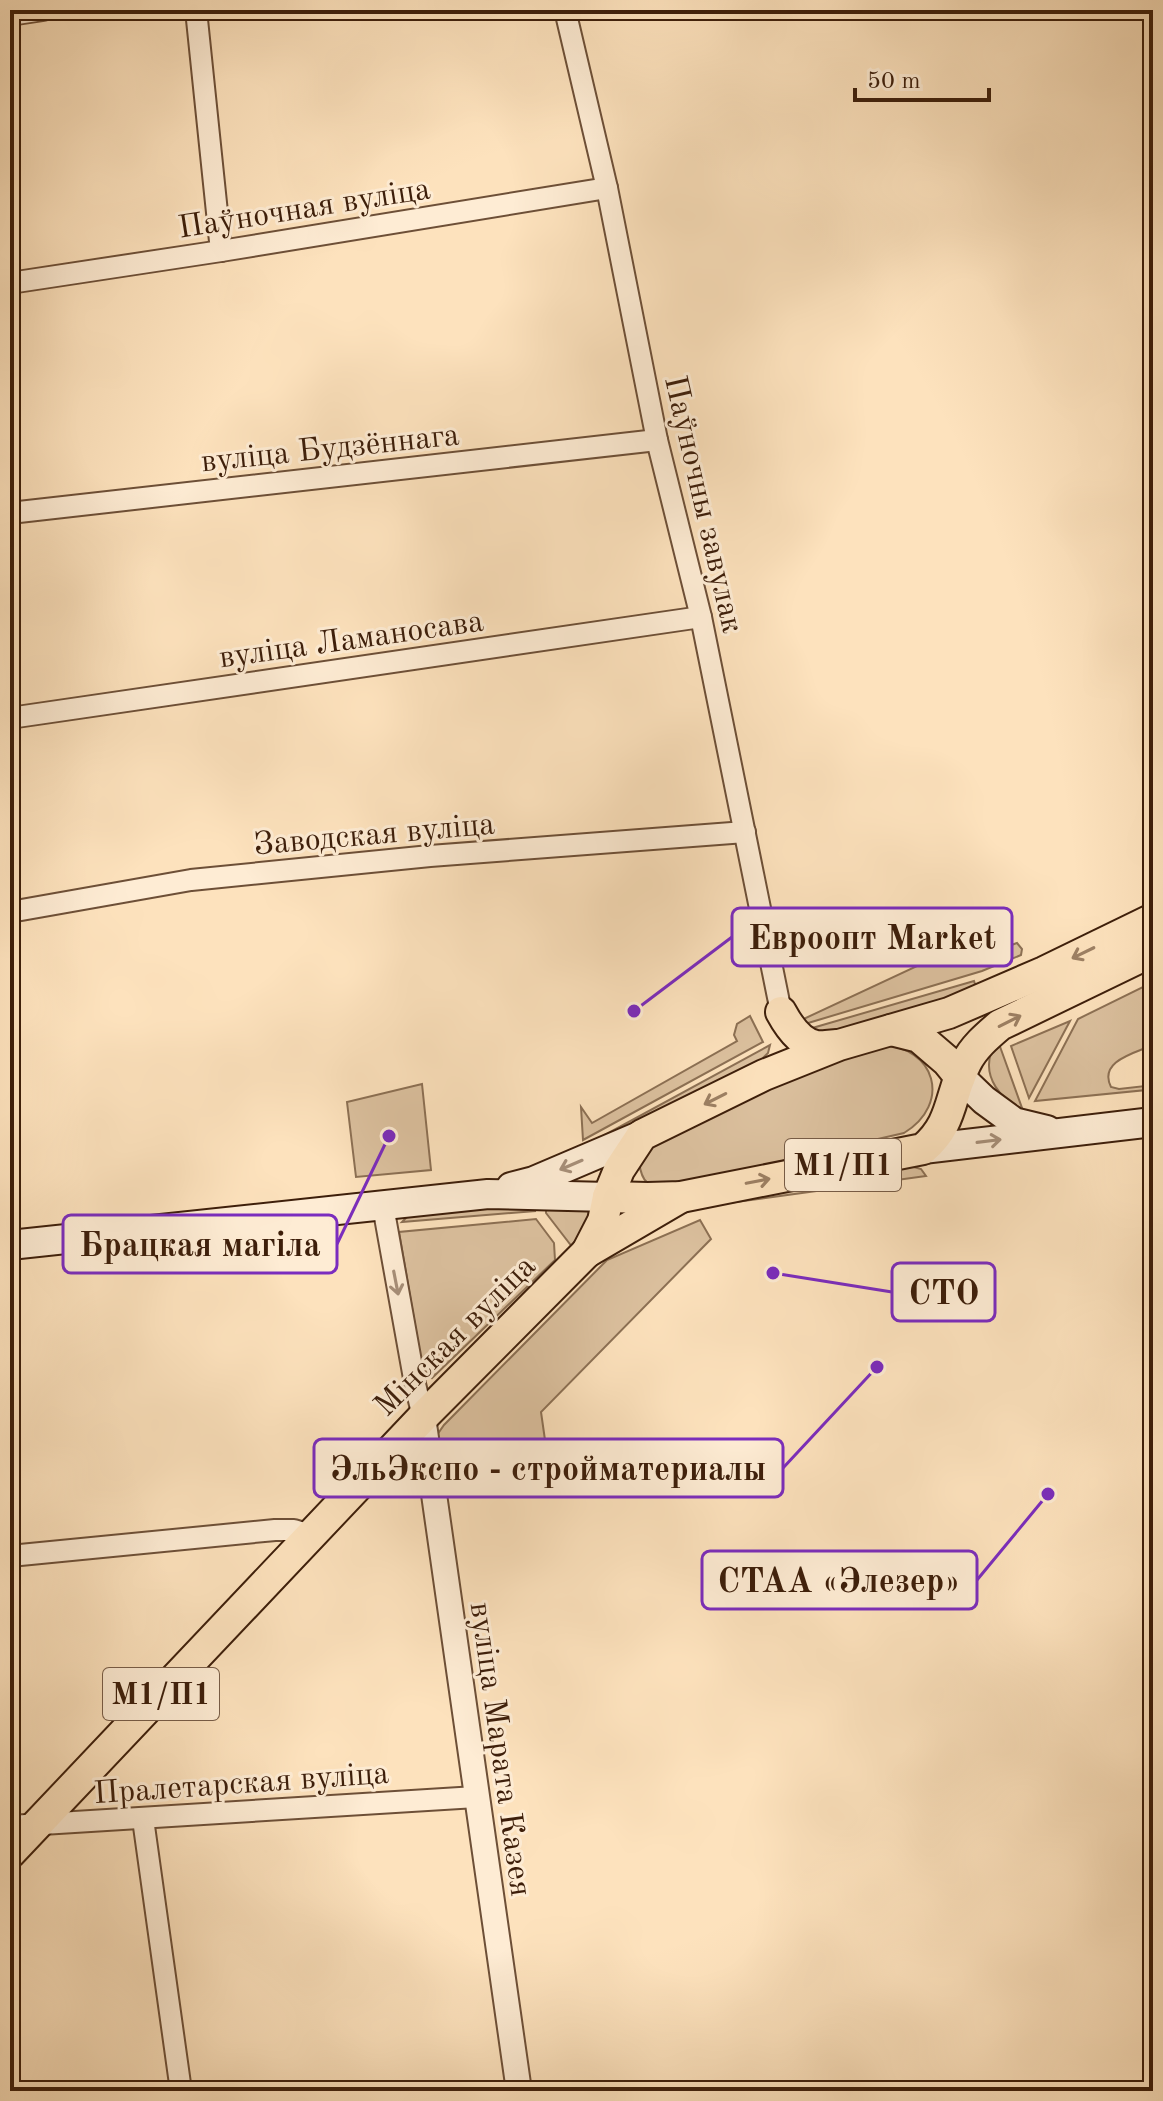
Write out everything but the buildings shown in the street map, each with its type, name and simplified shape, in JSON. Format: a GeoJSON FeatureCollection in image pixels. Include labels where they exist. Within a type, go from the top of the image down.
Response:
{"type":"FeatureCollection","features":[{"type":"Feature","properties":{"kind":"main road"},"geometry":{"type":"LineString","coordinates":[[488,1194],[534,1181],[636,1144],[764,1075],[839,1045],[949,1013],[1153,919]]}},
{"type":"Feature","properties":{"kind":"main road","name":"М1/П1"},"geometry":{"type":"LineString","coordinates":[[587,1252],[668,1197],[923,1149],[934,1140],[949,1115],[970,1055],[1000,1025],[1153,951]]}},
{"type":"Feature","properties":{"kind":"main road"},"geometry":{"type":"LineString","coordinates":[[781,1012],[787,1024],[804,1041],[815,1046],[839,1045]]}},
{"type":"Feature","properties":{"kind":"main road"},"geometry":{"type":"LineString","coordinates":[[764,1075],[780,1052],[781,1012]]}},
{"type":"Feature","properties":{"kind":"main road"},"geometry":{"type":"LineString","coordinates":[[891,1030],[919,1037],[984,1100],[1014,1122],[1055,1132]]}},
{"type":"Feature","properties":{"kind":"main road"},"geometry":{"type":"LineString","coordinates":[[923,1149],[1153,1122]]}},
{"type":"Feature","properties":{"kind":"main road"},"geometry":{"type":"LineString","coordinates":[[636,1144],[629,1174],[634,1186],[668,1197]]}},
{"type":"Feature","properties":{"kind":"main road","name":"М1/П1"},"geometry":{"type":"LineString","coordinates":[[587,1252],[603,1221],[608,1197],[619,1170],[636,1144]]}},
{"type":"Feature","properties":{"kind":"main road"},"geometry":{"type":"LineString","coordinates":[[10,1245],[488,1194],[668,1197]]}},
{"type":"Feature","properties":{"kind":"main road","name":"Мінская вуліца"},"geometry":{"type":"LineString","coordinates":[[10,1853],[24,1825],[587,1252]]}},
{"type":"Feature","properties":{"kind":"street"},"geometry":{"type":"LineString","coordinates":[[10,15],[43,10]]}},
{"type":"Feature","properties":{"kind":"street"},"geometry":{"type":"LineString","coordinates":[[196,10],[221,251]]}},
{"type":"Feature","properties":{"kind":"street","name":"Паўночны завулак"},"geometry":{"type":"LineString","coordinates":[[565,10],[607,188],[657,440],[701,617],[781,1012]]}},
{"type":"Feature","properties":{"kind":"street","name":"Паўночная вуліца"},"geometry":{"type":"LineString","coordinates":[[10,283],[607,188]]}},
{"type":"Feature","properties":{"kind":"street","name":"вуліца Будзённага"},"geometry":{"type":"LineString","coordinates":[[10,513],[657,440]]}},
{"type":"Feature","properties":{"kind":"street","name":"вуліца Ламаносава"},"geometry":{"type":"LineString","coordinates":[[10,718],[701,617]]}},
{"type":"Feature","properties":{"kind":"street","name":"Заводская вуліца"},"geometry":{"type":"LineString","coordinates":[[10,912],[191,880],[430,856],[745,832]]}},
{"type":"Feature","properties":{"kind":"street"},"geometry":{"type":"LineString","coordinates":[[383,1206],[423,1417]]}},
{"type":"Feature","properties":{"kind":"street","name":"вуліца Марата Казея"},"geometry":{"type":"LineString","coordinates":[[423,1417],[519,2091]]}},
{"type":"Feature","properties":{"kind":"street"},"geometry":{"type":"LineString","coordinates":[[10,1556],[275,1530],[294,1530],[311,1535]]}},
{"type":"Feature","properties":{"kind":"street","name":"Пралетарская вуліца"},"geometry":{"type":"LineString","coordinates":[[24,1825],[476,1797]]}},
{"type":"Feature","properties":{"kind":"street"},"geometry":{"type":"LineString","coordinates":[[143,1819],[181,2091]]}},
{"type":"Feature","properties":{"kind":"shaded area"},"geometry":{"type":"Polygon","coordinates":[[[994,930],[1003,948],[1017,943],[1022,949],[1021,955],[982,971],[798,1026],[795,1023],[994,930]]]}},
{"type":"Feature","properties":{"kind":"shaded area"},"geometry":{"type":"Polygon","coordinates":[[[974,981],[977,990],[835,1039],[802,1031],[974,981]]]}},
{"type":"Feature","properties":{"kind":"shaded area"},"geometry":{"type":"Polygon","coordinates":[[[1153,982],[1153,1045],[1120,1059],[1114,1064],[1108,1078],[1111,1087],[1145,1086],[1146,1090],[1035,1101],[1078,1019],[1153,982]]]}},
{"type":"Feature","properties":{"kind":"shaded area"},"geometry":{"type":"Polygon","coordinates":[[[750,1016],[763,1042],[583,1140],[581,1107],[592,1123],[737,1041],[734,1035],[737,1024],[750,1016]]]}},
{"type":"Feature","properties":{"kind":"shaded area"},"geometry":{"type":"Polygon","coordinates":[[[1070,1021],[1029,1098],[1011,1046],[1070,1021]]]}},
{"type":"Feature","properties":{"kind":"shaded area"},"geometry":{"type":"Polygon","coordinates":[[[998,1041],[1022,1108],[1007,1100],[992,1079],[989,1062],[998,1041]]]}},
{"type":"Feature","properties":{"kind":"shaded area"},"geometry":{"type":"Polygon","coordinates":[[[770,1045],[768,1053],[759,1062],[544,1168],[770,1045]]]}},
{"type":"Feature","properties":{"kind":"shaded area"},"geometry":{"type":"Polygon","coordinates":[[[880,1045],[899,1048],[914,1055],[931,1078],[932,1093],[928,1107],[919,1121],[904,1133],[668,1187],[655,1186],[644,1179],[639,1162],[651,1147],[758,1092],[880,1045]]]}},
{"type":"Feature","properties":{"kind":"shaded area"},"geometry":{"type":"Polygon","coordinates":[[[422,1084],[431,1170],[356,1177],[347,1102],[422,1084]]]}},
{"type":"Feature","properties":{"kind":"shaded area"},"geometry":{"type":"Polygon","coordinates":[[[910,1166],[921,1169],[926,1176],[721,1204],[910,1166]]]}},
{"type":"Feature","properties":{"kind":"shaded area"},"geometry":{"type":"Polygon","coordinates":[[[546,1202],[590,1209],[593,1216],[573,1248],[546,1213],[546,1202]]]}},
{"type":"Feature","properties":{"kind":"shaded area"},"geometry":{"type":"Polygon","coordinates":[[[534,1203],[535,1211],[402,1222],[409,1215],[534,1203]]]}},
{"type":"Feature","properties":{"kind":"shaded area"},"geometry":{"type":"Polygon","coordinates":[[[536,1219],[554,1243],[555,1260],[432,1378],[424,1370],[421,1360],[399,1232],[536,1219]]]}},
{"type":"Feature","properties":{"kind":"shaded area"},"geometry":{"type":"Polygon","coordinates":[[[700,1220],[711,1239],[541,1412],[547,1454],[441,1471],[437,1435],[444,1425],[607,1260],[700,1220]]]}},
{"type":"Feature","properties":{"kind":"place","name":"Евроопт Market"},"geometry":{"type":"Point","coordinates":[634,1011]}},
{"type":"Feature","properties":{"kind":"place","name":"Брацкая магіла"},"geometry":{"type":"Point","coordinates":[389,1136]}},
{"type":"Feature","properties":{"kind":"place","name":"СТО"},"geometry":{"type":"Point","coordinates":[773,1273]}},
{"type":"Feature","properties":{"kind":"place","name":"ЭльЭкспо - стройматериалы"},"geometry":{"type":"Point","coordinates":[877,1367]}},
{"type":"Feature","properties":{"kind":"place","name":"СТАА «Элезер»"},"geometry":{"type":"Point","coordinates":[1048,1494]}}]}
